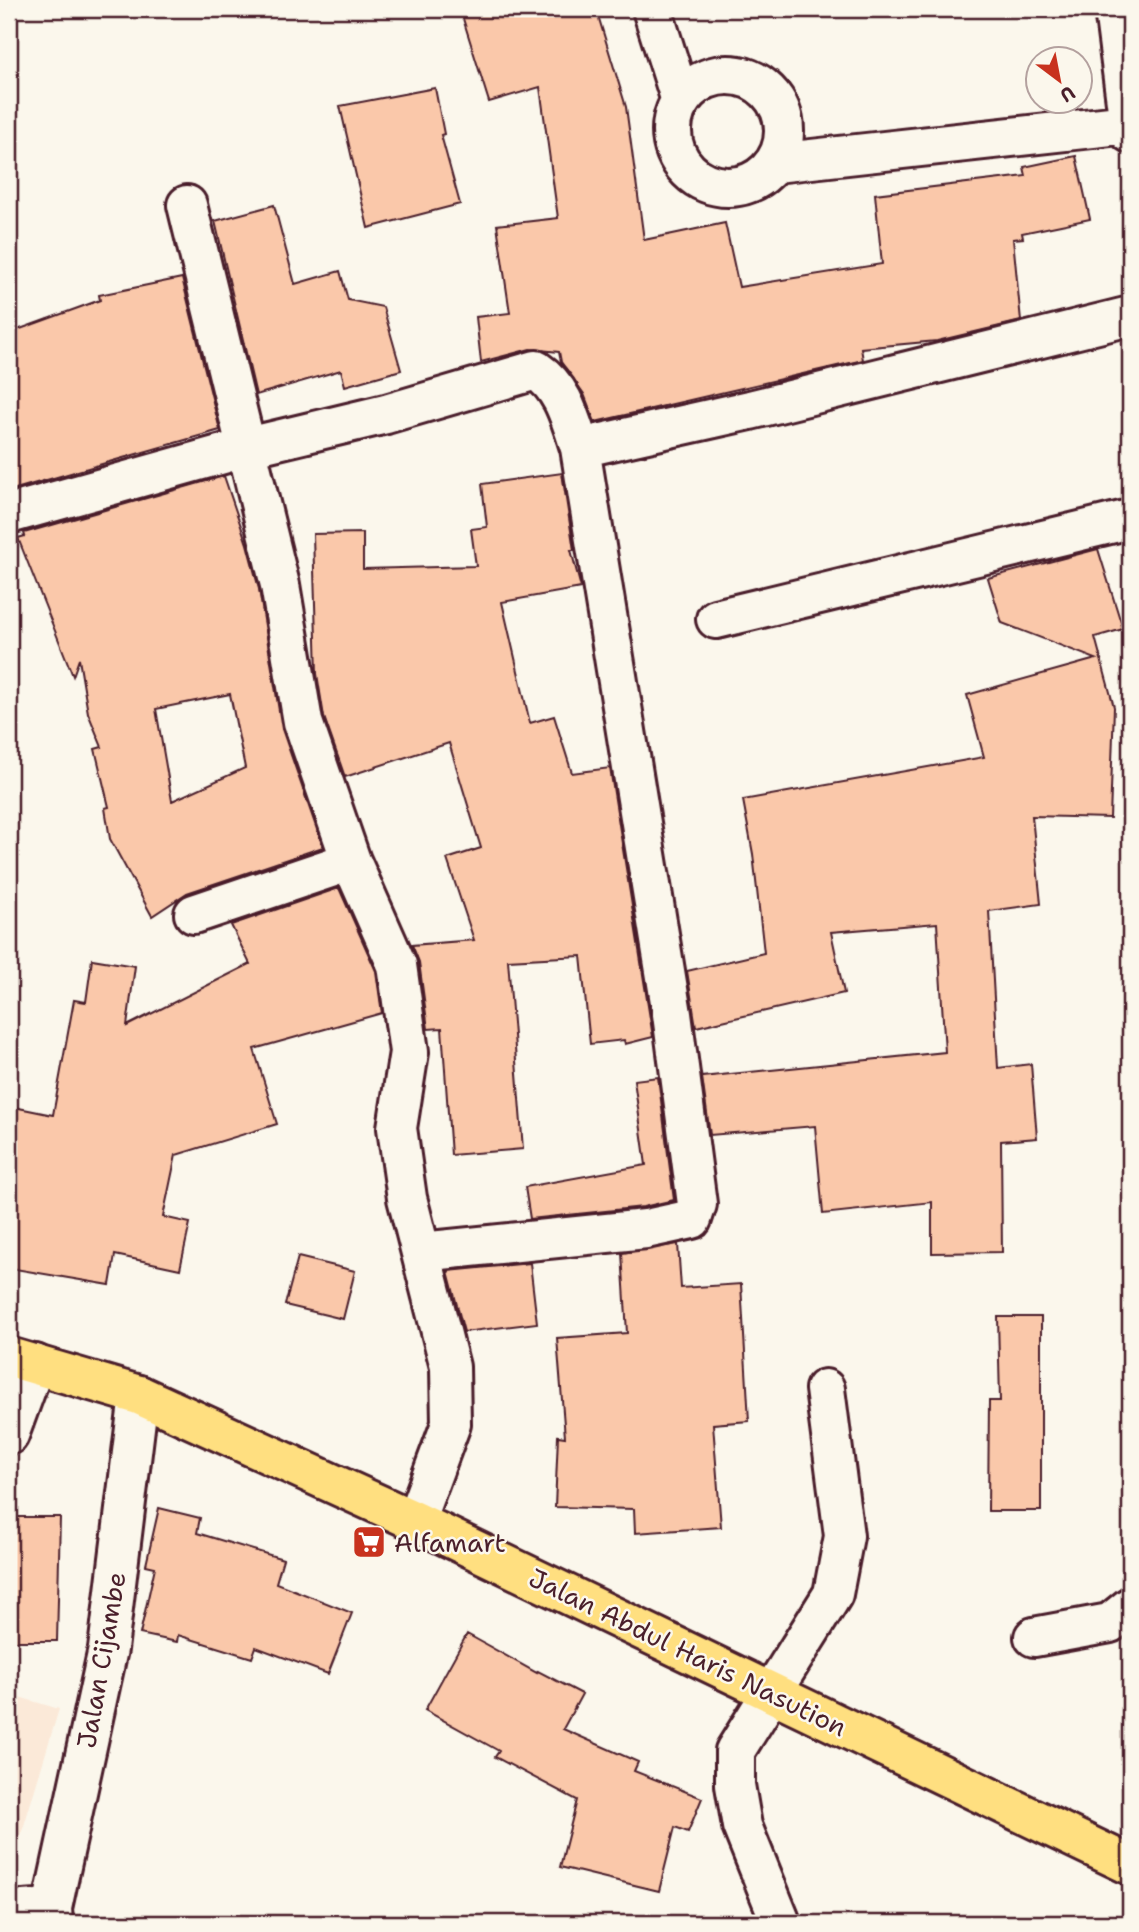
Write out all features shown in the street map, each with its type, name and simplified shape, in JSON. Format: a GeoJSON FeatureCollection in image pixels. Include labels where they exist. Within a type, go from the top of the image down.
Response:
{"type":"FeatureCollection","features":[{"type":"Feature","properties":{"kind":"highway","name":"Jalan Abdul Haris Nasution"},"geometry":{"type":"LineString","coordinates":[[22,1360],[139,1395],[415,1521],[1130,1865]]}},
{"type":"Feature","properties":{"kind":"street"},"geometry":{"type":"LineString","coordinates":[[652,9],[681,100]]}},
{"type":"Feature","properties":{"kind":"street"},"geometry":{"type":"LineString","coordinates":[[775,163],[1130,129],[1114,9]]}},
{"type":"Feature","properties":{"kind":"street"},"geometry":{"type":"LineString","coordinates":[[732,75],[751,80],[767,90],[779,106],[784,125],[783,145],[775,163],[761,177],[743,185],[724,188],[705,183],[688,172],[677,156],[672,138],[673,119],[681,100],[694,87],[712,77],[732,75]]}},
{"type":"Feature","properties":{"kind":"street"},"geometry":{"type":"LineString","coordinates":[[187,205],[280,585],[303,722],[351,862],[397,965],[409,1052],[397,1128],[407,1198],[450,1367],[451,1424],[415,1521]]}},
{"type":"Feature","properties":{"kind":"street"},"geometry":{"type":"LineString","coordinates":[[580,448],[750,410],[1130,316]]}},
{"type":"Feature","properties":{"kind":"street"},"geometry":{"type":"LineString","coordinates":[[9,514],[248,447],[386,414],[536,370],[549,379],[566,406],[580,448],[672,1014],[697,1204],[692,1219],[646,1229],[421,1252]]}},
{"type":"Feature","properties":{"kind":"street"},"geometry":{"type":"LineString","coordinates":[[716,619],[1130,519]]}},
{"type":"Feature","properties":{"kind":"street"},"geometry":{"type":"LineString","coordinates":[[194,914],[351,862]]}},
{"type":"Feature","properties":{"kind":"street"},"geometry":{"type":"LineString","coordinates":[[9,1435],[22,1360]]}},
{"type":"Feature","properties":{"kind":"street"},"geometry":{"type":"LineString","coordinates":[[781,1923],[742,1826],[735,1785],[735,1751],[833,1594],[844,1535],[825,1389]]}},
{"type":"Feature","properties":{"kind":"street","name":"Jalan Cijambe"},"geometry":{"type":"LineString","coordinates":[[53,1915],[108,1648],[139,1395]]}},
{"type":"Feature","properties":{"kind":"street"},"geometry":{"type":"LineString","coordinates":[[1034,1637],[1110,1623],[1130,1607]]}},
{"type":"Feature","properties":{"kind":"street"},"geometry":{"type":"LineString","coordinates":[[9,1911],[53,1915]]}},
{"type":"Feature","properties":{"kind":"shaded area"},"geometry":{"type":"Polygon","coordinates":[[[9,1694],[59,1709],[13,1862],[18,1923],[9,1923],[9,1694]]]}},
{"type":"Feature","properties":{"kind":"building"},"geometry":{"type":"Polygon","coordinates":[[[460,9],[596,9],[626,107],[644,240],[725,223],[739,287],[882,264],[875,194],[1026,176],[1024,167],[1076,156],[1090,219],[1022,233],[1023,238],[1013,239],[1021,321],[937,341],[861,348],[863,360],[595,422],[584,394],[561,362],[559,352],[530,349],[481,362],[476,317],[510,313],[497,225],[558,218],[540,87],[489,102],[460,9]]]}},
{"type":"Feature","properties":{"kind":"building"},"geometry":{"type":"Polygon","coordinates":[[[435,88],[444,134],[441,135],[460,204],[368,228],[340,106],[435,88]]]}},
{"type":"Feature","properties":{"kind":"building"},"geometry":{"type":"Polygon","coordinates":[[[274,205],[295,284],[340,271],[348,300],[383,307],[401,370],[345,386],[341,370],[256,395],[215,221],[274,205]]]}},
{"type":"Feature","properties":{"kind":"building"},"geometry":{"type":"Polygon","coordinates":[[[182,278],[220,430],[12,490],[9,479],[9,333],[100,300],[99,295],[182,278]]]}},
{"type":"Feature","properties":{"kind":"building"},"geometry":{"type":"Polygon","coordinates":[[[562,473],[574,550],[571,550],[581,588],[502,602],[530,723],[554,716],[572,773],[610,768],[653,1037],[625,1044],[624,1040],[590,1044],[581,956],[508,960],[523,1149],[451,1155],[442,1028],[428,1029],[419,962],[412,945],[474,940],[447,859],[481,848],[449,743],[345,777],[324,717],[317,674],[313,534],[363,533],[363,569],[476,566],[471,529],[487,527],[482,484],[562,473]]]}},
{"type":"Feature","properties":{"kind":"building"},"geometry":{"type":"Polygon","coordinates":[[[224,476],[259,589],[282,729],[323,847],[187,893],[152,916],[110,839],[105,808],[109,807],[95,749],[102,747],[88,713],[79,659],[73,676],[18,538],[25,536],[24,533],[224,476]],[[230,694],[156,709],[172,801],[245,768],[230,694]]]}},
{"type":"Feature","properties":{"kind":"building"},"geometry":{"type":"Polygon","coordinates":[[[1098,549],[1123,629],[1095,637],[1114,707],[1110,818],[1032,816],[1041,904],[989,911],[998,1068],[1031,1064],[1037,1138],[1001,1141],[1002,1252],[932,1253],[932,1202],[823,1214],[815,1126],[710,1135],[702,1077],[945,1052],[937,923],[831,932],[844,993],[696,1027],[687,971],[764,953],[753,854],[743,800],[984,757],[967,695],[1096,659],[1002,623],[988,578],[1098,549]]]}},
{"type":"Feature","properties":{"kind":"building"},"geometry":{"type":"Polygon","coordinates":[[[339,888],[376,971],[382,1013],[254,1049],[277,1124],[176,1155],[163,1217],[190,1223],[180,1269],[115,1255],[110,1285],[9,1268],[9,1106],[53,1115],[74,1000],[86,1002],[92,959],[135,966],[127,1026],[250,964],[231,925],[339,888]]]}},
{"type":"Feature","properties":{"kind":"building"},"geometry":{"type":"Polygon","coordinates":[[[658,1077],[674,1200],[643,1207],[530,1219],[525,1187],[646,1165],[634,1080],[658,1077]]]}},
{"type":"Feature","properties":{"kind":"building"},"geometry":{"type":"Polygon","coordinates":[[[678,1244],[681,1288],[741,1284],[749,1421],[713,1424],[721,1527],[635,1533],[634,1509],[555,1507],[558,1436],[565,1437],[557,1338],[627,1333],[622,1253],[678,1244]]]}},
{"type":"Feature","properties":{"kind":"building"},"geometry":{"type":"Polygon","coordinates":[[[298,1257],[355,1271],[343,1319],[285,1305],[298,1257]]]}},
{"type":"Feature","properties":{"kind":"building"},"geometry":{"type":"Polygon","coordinates":[[[530,1263],[537,1323],[464,1332],[448,1271],[530,1263]]]}},
{"type":"Feature","properties":{"kind":"building"},"geometry":{"type":"Polygon","coordinates":[[[998,1317],[1041,1317],[1041,1511],[988,1511],[989,1401],[1000,1401],[998,1317]]]}},
{"type":"Feature","properties":{"kind":"building"},"geometry":{"type":"Polygon","coordinates":[[[159,1508],[200,1518],[197,1533],[283,1559],[276,1583],[352,1613],[328,1674],[256,1647],[252,1658],[178,1635],[177,1642],[140,1634],[155,1567],[146,1565],[159,1508]]]}},
{"type":"Feature","properties":{"kind":"building"},"geometry":{"type":"Polygon","coordinates":[[[9,1517],[60,1517],[57,1641],[9,1641],[9,1517]]]}},
{"type":"Feature","properties":{"kind":"building"},"geometry":{"type":"Polygon","coordinates":[[[467,1634],[537,1673],[538,1671],[582,1694],[563,1729],[638,1762],[634,1771],[702,1798],[688,1832],[675,1827],[659,1891],[560,1867],[577,1800],[495,1757],[499,1751],[425,1710],[467,1634]]]}},
{"type":"Feature","properties":{"kind":"place","name":"Alfamart"},"geometry":{"type":"Point","coordinates":[369,1542]}}]}
